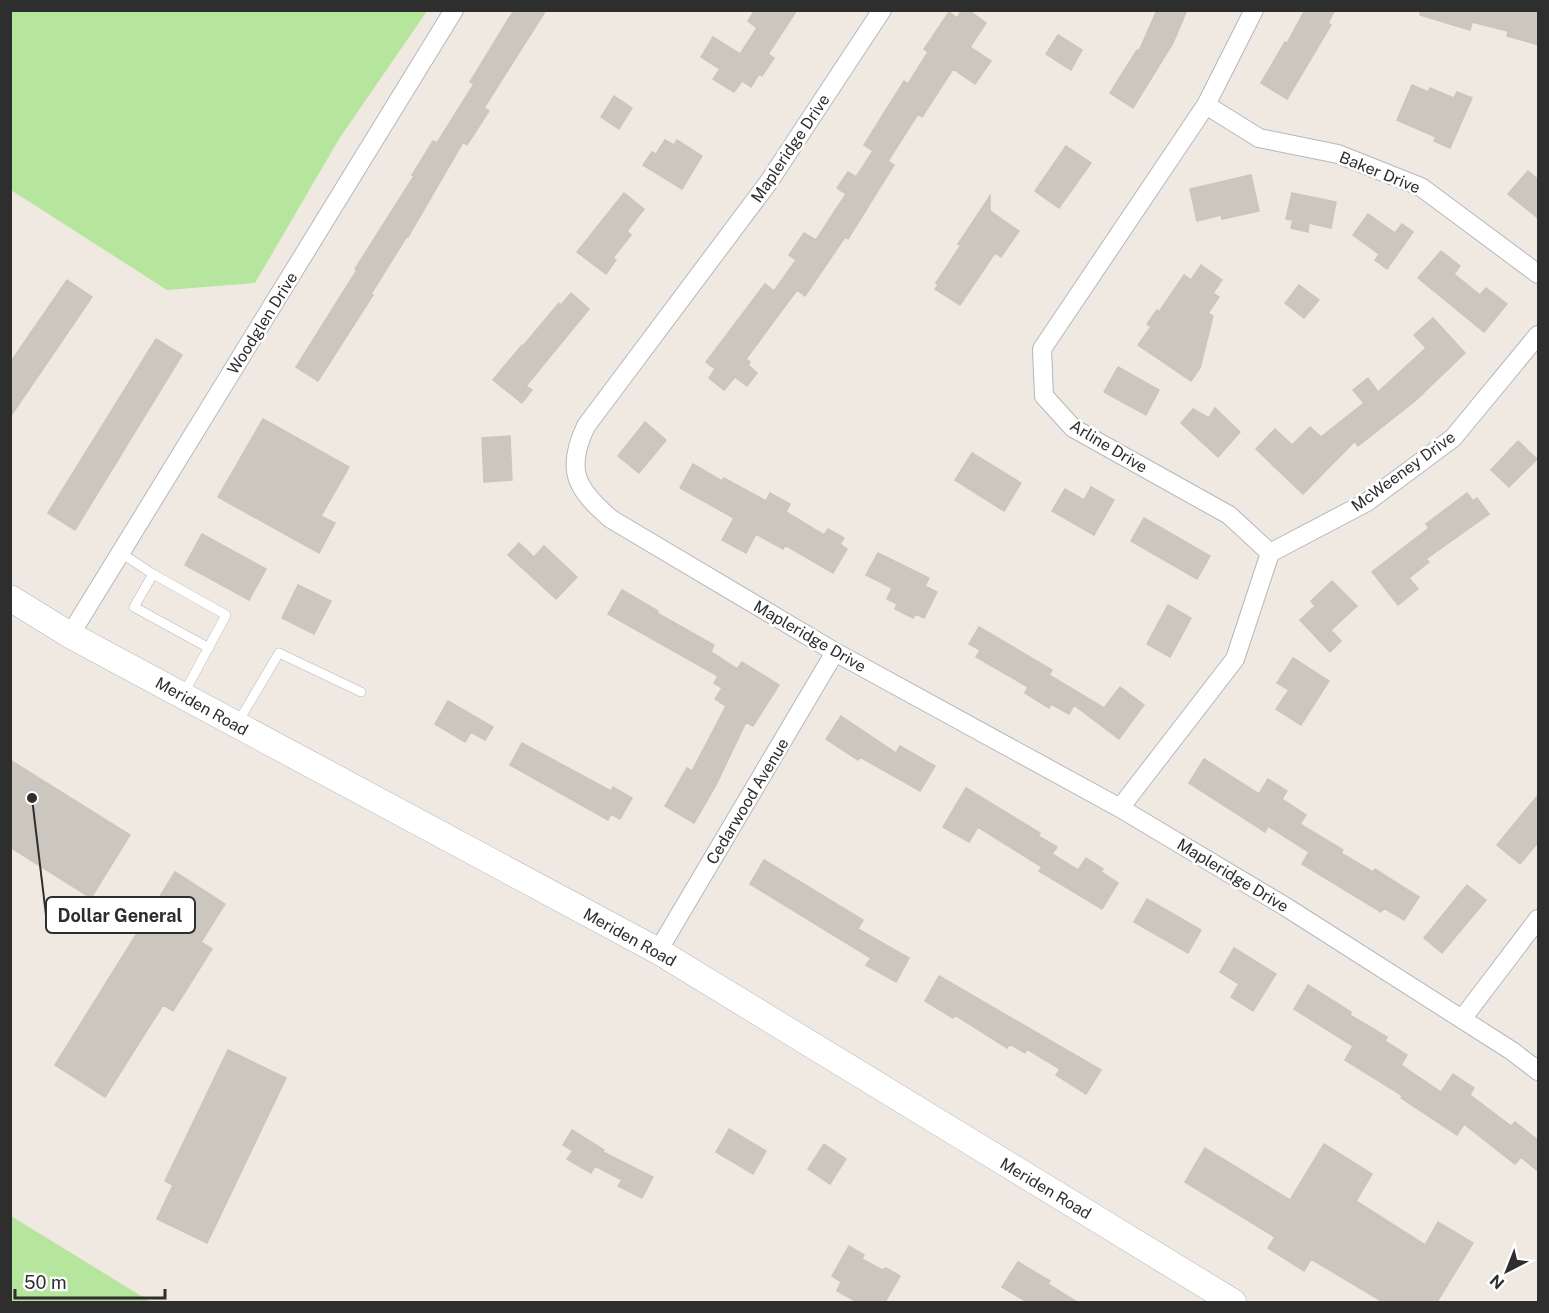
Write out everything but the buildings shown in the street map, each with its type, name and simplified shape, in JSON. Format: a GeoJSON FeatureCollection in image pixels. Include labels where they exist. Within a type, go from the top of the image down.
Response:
{"type":"FeatureCollection","features":[{"type":"Feature","properties":{"kind":"main road","name":"Meriden Road"},"geometry":{"type":"LineString","coordinates":[[10,598],[70,635],[658,951],[1233,1302]]}},
{"type":"Feature","properties":{"kind":"street","name":"Woodglen Drive"},"geometry":{"type":"LineString","coordinates":[[70,635],[454,10]]}},
{"type":"Feature","properties":{"kind":"street","name":"Mapleridge Drive"},"geometry":{"type":"LineString","coordinates":[[882,10],[768,183],[586,426],[577,444],[575,459],[575,472],[580,488],[592,503],[611,519],[835,652],[1120,808],[1286,907],[1512,1051],[1539,1071]]}},
{"type":"Feature","properties":{"kind":"street","name":"Arline Drive"},"geometry":{"type":"LineString","coordinates":[[1254,10],[1206,105],[1041,348],[1044,396],[1073,428],[1229,515],[1270,552]]}},
{"type":"Feature","properties":{"kind":"street","name":"Baker Drive"},"geometry":{"type":"LineString","coordinates":[[1206,105],[1259,138],[1338,154],[1421,187],[1539,274]]}},
{"type":"Feature","properties":{"kind":"street","name":"McWeeney Drive"},"geometry":{"type":"LineString","coordinates":[[1270,552],[1367,502],[1453,438],[1539,335]]}},
{"type":"Feature","properties":{"kind":"street"},"geometry":{"type":"LineString","coordinates":[[1120,808],[1235,659],[1270,552]]}},
{"type":"Feature","properties":{"kind":"street","name":"Cedarwood Avenue"},"geometry":{"type":"LineString","coordinates":[[658,951],[835,652]]}},
{"type":"Feature","properties":{"kind":"street"},"geometry":{"type":"LineString","coordinates":[[1462,1019],[1539,919]]}},
{"type":"Feature","properties":{"kind":"lane"},"geometry":{"type":"LineString","coordinates":[[121,553],[195,602],[226,615],[183,695]]}},
{"type":"Feature","properties":{"kind":"lane"},"geometry":{"type":"LineString","coordinates":[[153,574],[134,608],[209,648]]}},
{"type":"Feature","properties":{"kind":"lane"},"geometry":{"type":"LineString","coordinates":[[178,632],[183,622]]}},
{"type":"Feature","properties":{"kind":"lane"},"geometry":{"type":"LineString","coordinates":[[237,725],[279,653],[361,692]]}},
{"type":"Feature","properties":{"kind":"green space"},"geometry":{"type":"Polygon","coordinates":[[[10,11],[427,11],[339,139],[255,283],[167,290],[11,190],[10,11]]]}},
{"type":"Feature","properties":{"kind":"green space"},"geometry":{"type":"Polygon","coordinates":[[[11,1216],[151,1302],[11,1302],[11,1216]]]}},
{"type":"Feature","properties":{"kind":"place","name":"Dollar General"},"geometry":{"type":"Point","coordinates":[32,798]}}]}
